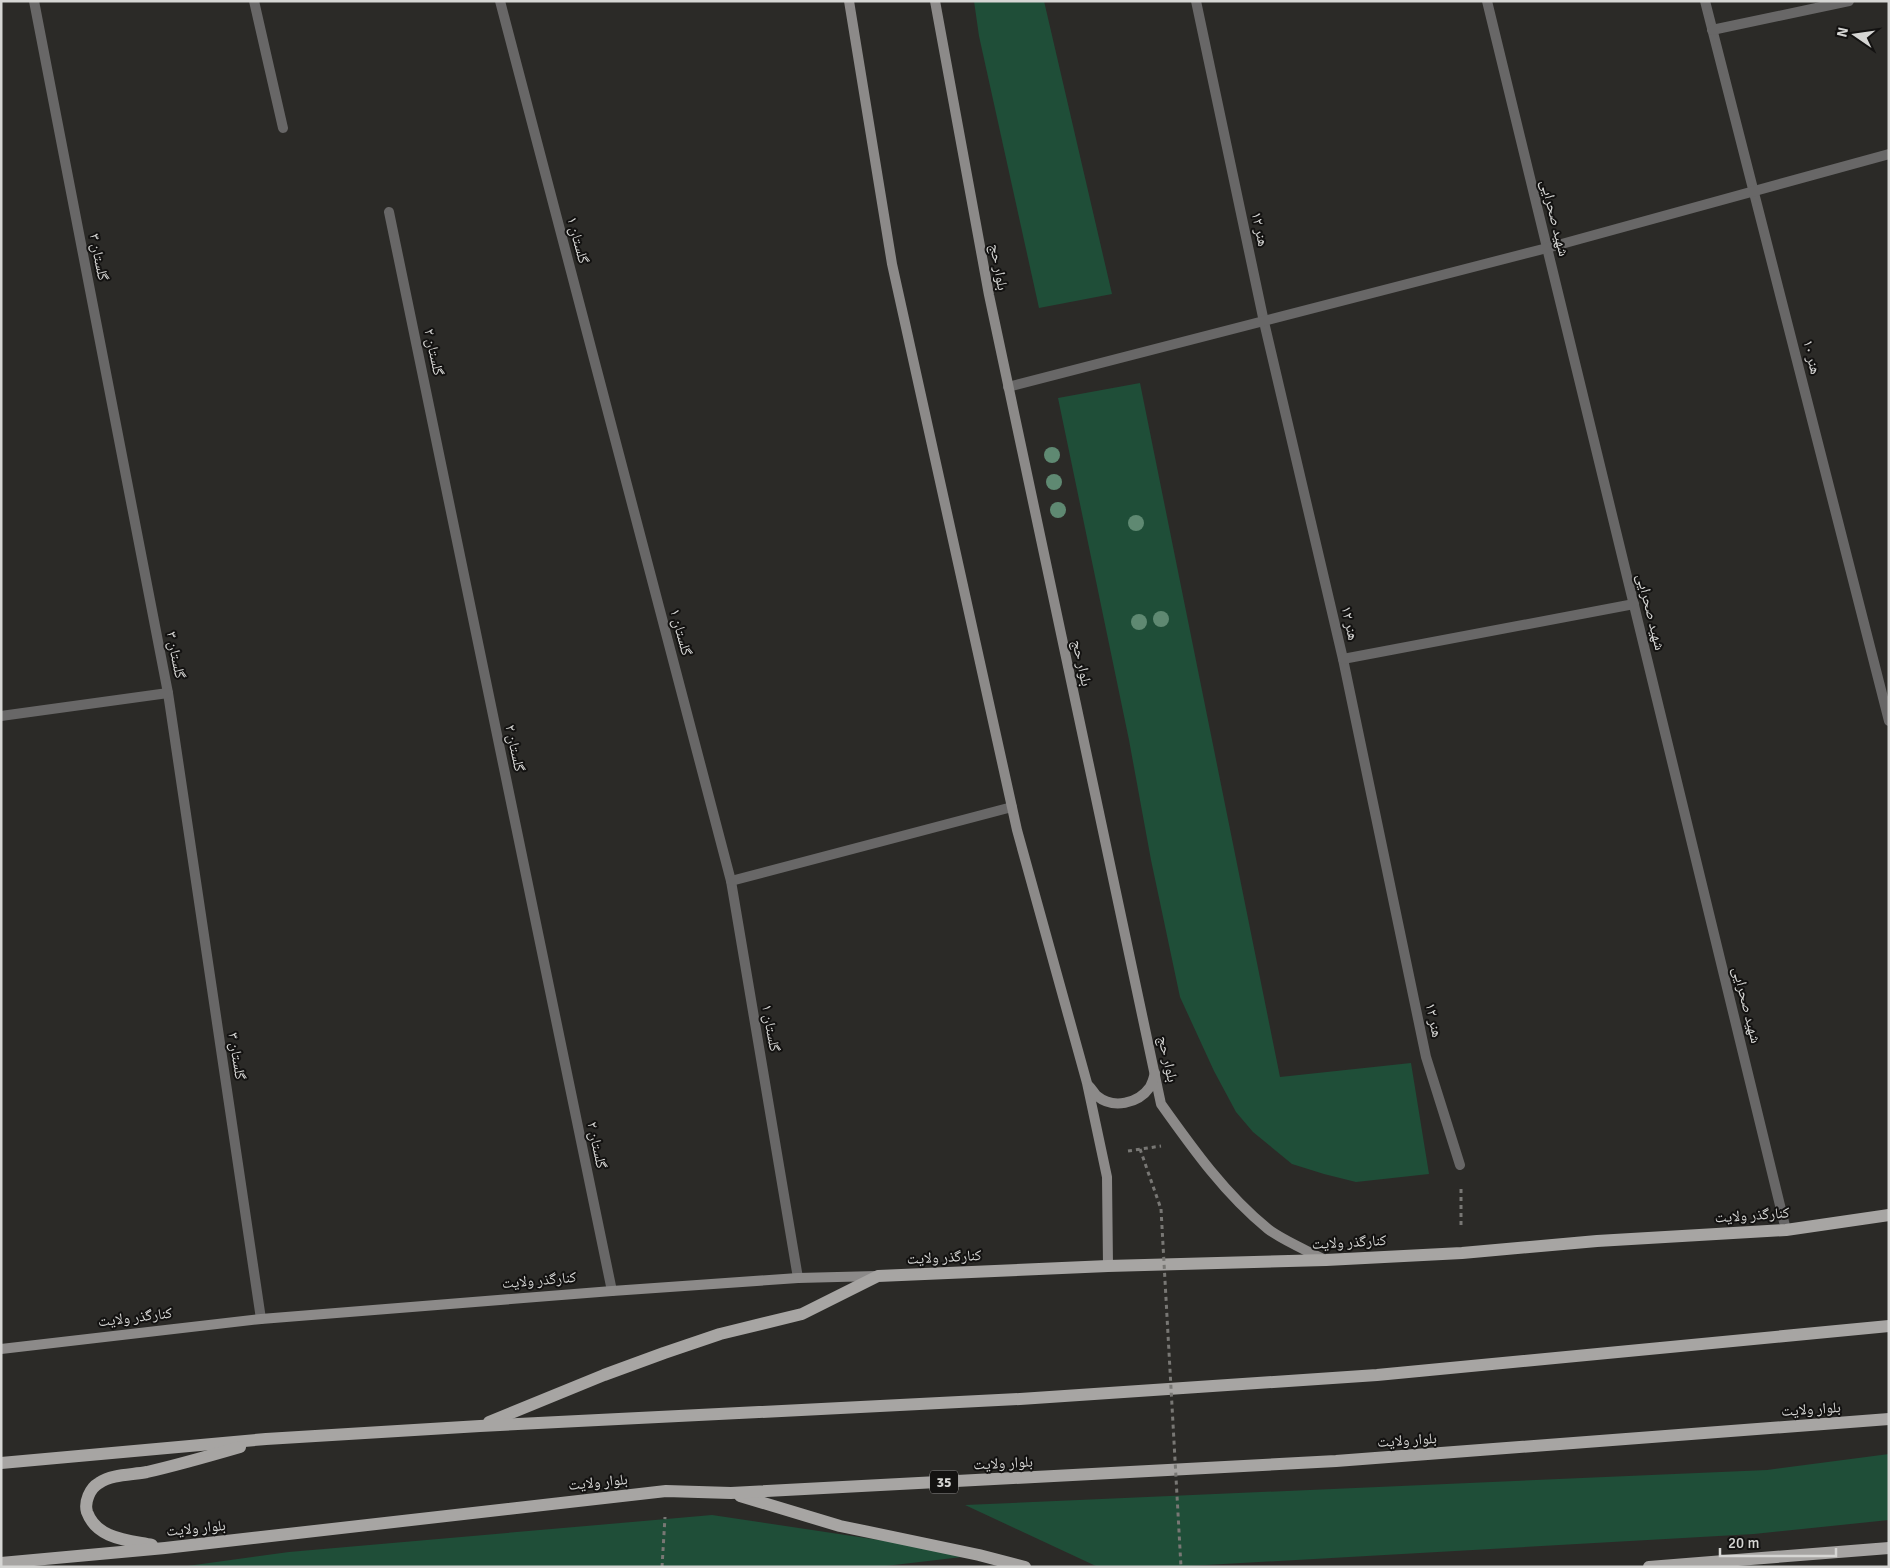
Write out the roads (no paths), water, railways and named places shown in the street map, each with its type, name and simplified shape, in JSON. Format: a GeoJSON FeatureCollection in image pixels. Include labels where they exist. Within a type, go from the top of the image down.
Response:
{"type":"FeatureCollection","features":[{"type":"Feature","properties":{"kind":"main road"},"geometry":{"type":"LineString","coordinates":[[849,1],[892,264],[1012,807],[1087,1083],[1107,1177],[1108,1266]]}},
{"type":"Feature","properties":{"kind":"main road","name":"بلوار حج"},"geometry":{"type":"LineString","coordinates":[[935,1],[989,295],[1161,1104],[1224,1187],[1269,1230],[1326,1260]]}},
{"type":"Feature","properties":{"kind":"main road"},"geometry":{"type":"LineString","coordinates":[[1087,1083],[1096,1096],[1110,1102],[1125,1103],[1140,1098],[1150,1087],[1155,1072]]}},
{"type":"Feature","properties":{"kind":"main road","name":"کنارگذر ولایت"},"geometry":{"type":"LineString","coordinates":[[1,1348],[261,1319],[612,1291],[798,1278],[1326,1260],[1462,1253],[1596,1241],[1786,1230],[1889,1215]]}},
{"type":"Feature","properties":{"kind":"main road"},"geometry":{"type":"LineString","coordinates":[[480,1426],[604,1374],[664,1353],[720,1334],[802,1314],[878,1276]]}},
{"type":"Feature","properties":{"kind":"main road"},"geometry":{"type":"LineString","coordinates":[[1,1463],[266,1439],[480,1426],[1020,1399],[1377,1375],[1889,1326]]}},
{"type":"Feature","properties":{"kind":"main road","name":"بلوار ولایت"},"geometry":{"type":"LineString","coordinates":[[1,1562],[165,1548],[666,1491],[731,1493],[1346,1461],[1889,1419]]}},
{"type":"Feature","properties":{"kind":"main road"},"geometry":{"type":"LineString","coordinates":[[165,1548],[115,1538],[95,1528],[86,1510],[88,1494],[96,1484],[107,1478],[190,1462],[266,1439]]}},
{"type":"Feature","properties":{"kind":"main road"},"geometry":{"type":"LineString","coordinates":[[731,1493],[840,1526],[979,1555],[1025,1567]]}},
{"type":"Feature","properties":{"kind":"main road"},"geometry":{"type":"LineString","coordinates":[[1649,1567],[1889,1548]]}},
{"type":"Feature","properties":{"kind":"street","name":"گلستان ۳"},"geometry":{"type":"LineString","coordinates":[[34,1],[168,693],[261,1319]]}},
{"type":"Feature","properties":{"kind":"street"},"geometry":{"type":"LineString","coordinates":[[254,1],[284,128]]}},
{"type":"Feature","properties":{"kind":"street","name":"گلستان ۱"},"geometry":{"type":"LineString","coordinates":[[500,1],[731,881],[798,1278]]}},
{"type":"Feature","properties":{"kind":"street","name":"هنر ۱۲"},"geometry":{"type":"LineString","coordinates":[[1196,1],[1264,322],[1343,659],[1426,1057],[1460,1165]]}},
{"type":"Feature","properties":{"kind":"street","name":"شهید صحرایی"},"geometry":{"type":"LineString","coordinates":[[1487,1],[1786,1230]]}},
{"type":"Feature","properties":{"kind":"street","name":"هنر ۱۰"},"geometry":{"type":"LineString","coordinates":[[1705,1],[1889,721]]}},
{"type":"Feature","properties":{"kind":"street"},"geometry":{"type":"LineString","coordinates":[[1712,30],[1849,1]]}},
{"type":"Feature","properties":{"kind":"street"},"geometry":{"type":"LineString","coordinates":[[1008,387],[1547,248],[1889,154]]}},
{"type":"Feature","properties":{"kind":"street","name":"گلستان ۲"},"geometry":{"type":"LineString","coordinates":[[389,212],[612,1291]]}},
{"type":"Feature","properties":{"kind":"street"},"geometry":{"type":"LineString","coordinates":[[1343,659],[1634,604]]}},
{"type":"Feature","properties":{"kind":"street"},"geometry":{"type":"LineString","coordinates":[[1,716],[168,693]]}},
{"type":"Feature","properties":{"kind":"street"},"geometry":{"type":"LineString","coordinates":[[731,881],[1012,807]]}}]}
